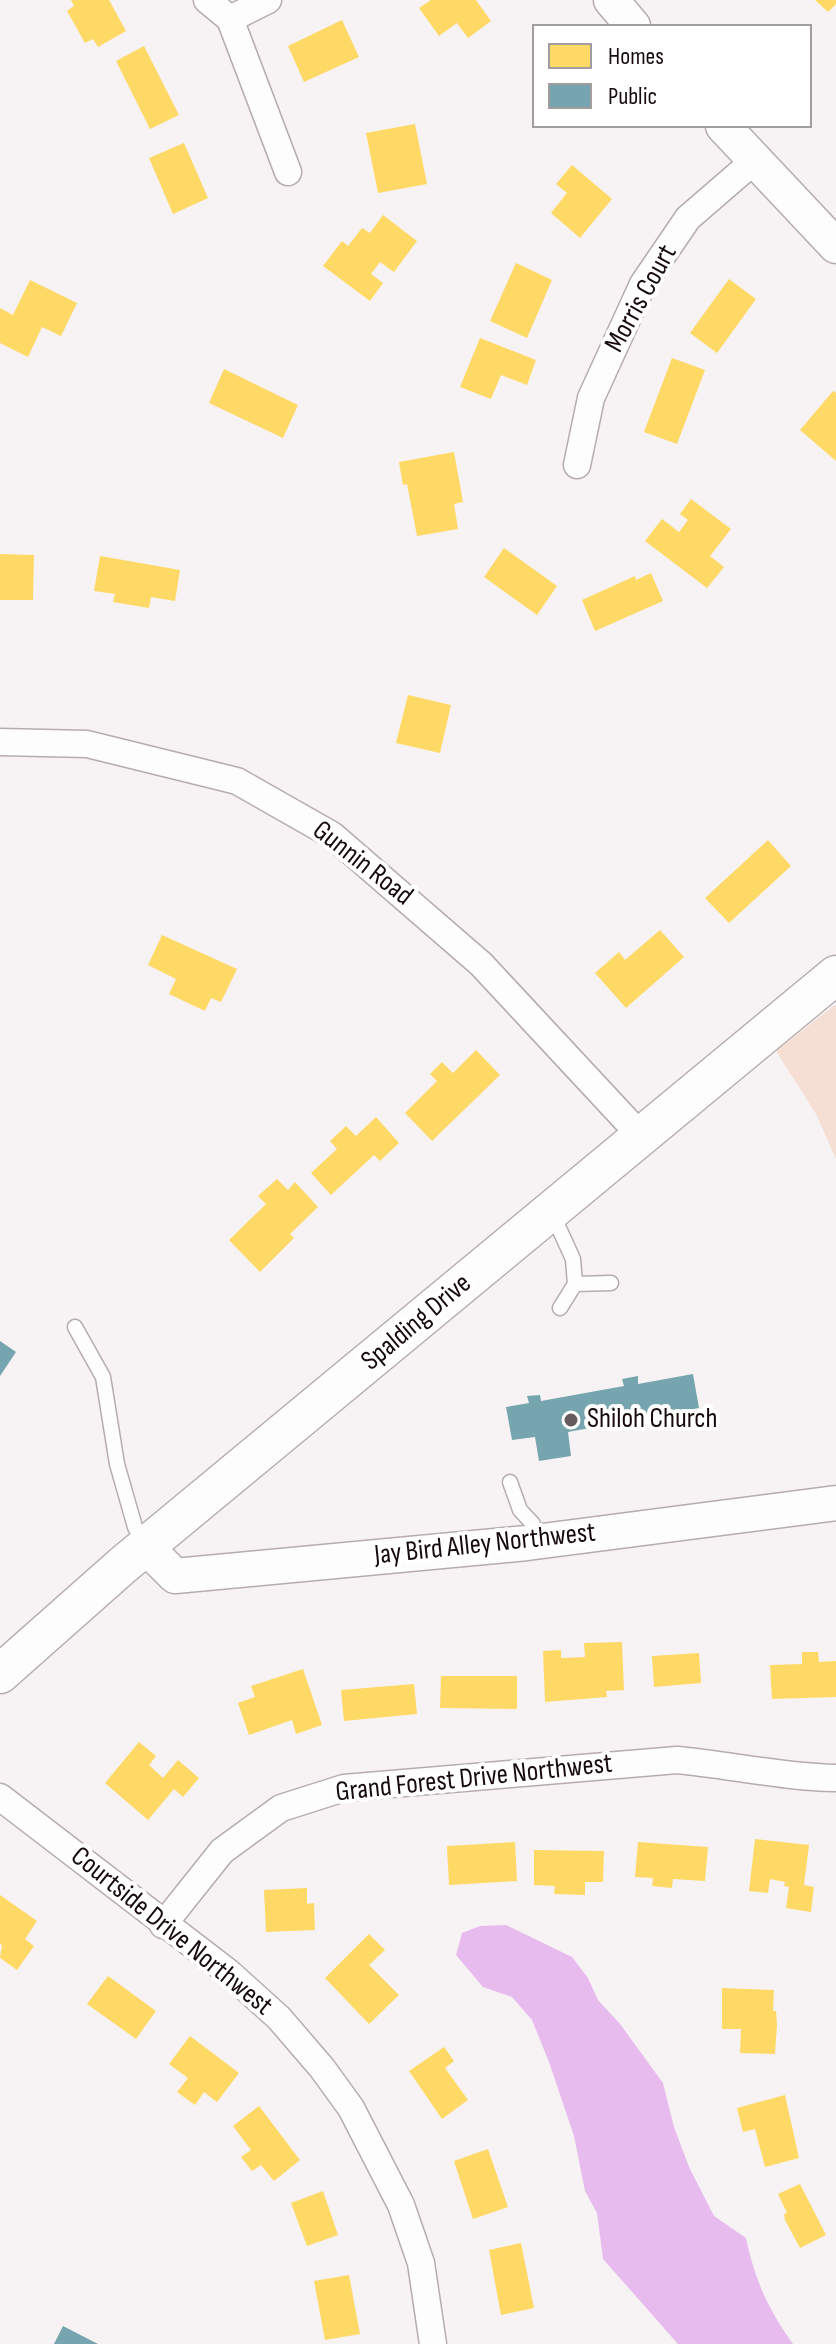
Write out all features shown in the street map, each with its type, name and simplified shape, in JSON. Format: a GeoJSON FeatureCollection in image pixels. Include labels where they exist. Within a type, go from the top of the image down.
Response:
{"type":"FeatureCollection","features":[{"type":"Feature","properties":{"kind":"main road","name":"Spalding Drive"},"geometry":{"type":"LineString","coordinates":[[0,1674],[146,1547],[836,975]]}},
{"type":"Feature","properties":{"kind":"street"},"geometry":{"type":"LineString","coordinates":[[207,0],[230,19],[288,172]]}},
{"type":"Feature","properties":{"kind":"street"},"geometry":{"type":"LineString","coordinates":[[230,19],[268,0]]}},
{"type":"Feature","properties":{"kind":"street"},"geometry":{"type":"LineString","coordinates":[[611,0],[631,24]]}},
{"type":"Feature","properties":{"kind":"street"},"geometry":{"type":"LineString","coordinates":[[725,128],[836,245]]}},
{"type":"Feature","properties":{"kind":"street","name":"Morris Court"},"geometry":{"type":"LineString","coordinates":[[577,465],[591,398],[643,284],[688,218],[754,161]]}},
{"type":"Feature","properties":{"kind":"street","name":"Gunnin Road"},"geometry":{"type":"LineString","coordinates":[[0,742],[87,744],[237,781],[332,835],[481,964],[642,1137]]}},
{"type":"Feature","properties":{"kind":"street","name":"Jay Bird Alley Northwest"},"geometry":{"type":"LineString","coordinates":[[146,1547],[175,1576],[527,1543],[836,1503]]}},
{"type":"Feature","properties":{"kind":"street","name":"Grand Forest Drive Northwest"},"geometry":{"type":"LineString","coordinates":[[163,1925],[222,1851],[281,1808],[344,1788],[677,1760],[794,1777],[836,1778]]}},
{"type":"Feature","properties":{"kind":"street","name":"Courtside Drive Northwest"},"geometry":{"type":"LineString","coordinates":[[0,1797],[228,1972],[279,2018],[322,2068],[351,2108],[401,2205],[421,2263],[433,2344]]}},
{"type":"Feature","properties":{"kind":"lane"},"geometry":{"type":"LineString","coordinates":[[551,1212],[573,1259],[575,1284],[560,1308]]}},
{"type":"Feature","properties":{"kind":"lane"},"geometry":{"type":"LineString","coordinates":[[575,1284],[611,1283]]}},
{"type":"Feature","properties":{"kind":"lane"},"geometry":{"type":"LineString","coordinates":[[75,1327],[103,1377],[117,1464],[135,1527],[146,1547]]}},
{"type":"Feature","properties":{"kind":"lane"},"geometry":{"type":"LineString","coordinates":[[510,1482],[520,1510],[533,1524],[527,1543]]}},
{"type":"Feature","properties":{"kind":"shaded area"},"geometry":{"type":"Polygon","coordinates":[[[836,1004],[836,1159],[816,1114],[776,1051],[836,1004]]]}},
{"type":"Feature","properties":{"kind":"shaded area"},"geometry":{"type":"Polygon","coordinates":[[[506,1925],[572,1957],[588,1978],[598,2000],[620,2024],[663,2083],[674,2127],[689,2167],[714,2216],[746,2238],[764,2294],[793,2344],[678,2344],[603,2259],[597,2213],[585,2191],[574,2136],[532,2020],[512,1997],[483,1987],[456,1955],[462,1933],[480,1926],[506,1925]]]}},
{"type":"Feature","properties":{"kind":"building: Homes"},"geometry":{"type":"Polygon","coordinates":[[[71,0],[109,0],[126,31],[98,47],[93,39],[85,43],[67,11],[74,6],[71,0]]]}},
{"type":"Feature","properties":{"kind":"building: Homes"},"geometry":{"type":"Polygon","coordinates":[[[431,0],[476,0],[491,21],[468,38],[457,23],[439,36],[419,8],[431,0]]]}},
{"type":"Feature","properties":{"kind":"building: Homes"},"geometry":{"type":"Polygon","coordinates":[[[815,0],[836,0],[836,4],[828,12],[815,0]]]}},
{"type":"Feature","properties":{"kind":"building: Homes"},"geometry":{"type":"Polygon","coordinates":[[[342,20],[359,57],[304,82],[288,46],[342,20]]]}},
{"type":"Feature","properties":{"kind":"building: Homes"},"geometry":{"type":"Polygon","coordinates":[[[144,46],[179,115],[150,129],[116,61],[144,46]]]}},
{"type":"Feature","properties":{"kind":"building: Homes"},"geometry":{"type":"Polygon","coordinates":[[[415,124],[427,184],[378,193],[366,133],[415,124]]]}},
{"type":"Feature","properties":{"kind":"building: Homes"},"geometry":{"type":"Polygon","coordinates":[[[184,143],[208,198],[173,214],[149,158],[184,143]]]}},
{"type":"Feature","properties":{"kind":"building: Homes"},"geometry":{"type":"Polygon","coordinates":[[[572,165],[612,199],[580,238],[551,213],[567,193],[556,184],[572,165]]]}},
{"type":"Feature","properties":{"kind":"building: Homes"},"geometry":{"type":"Polygon","coordinates":[[[383,215],[417,241],[394,272],[380,262],[371,274],[383,283],[370,301],[323,266],[342,241],[348,246],[362,228],[370,233],[383,215]]]}},
{"type":"Feature","properties":{"kind":"building: Homes"},"geometry":{"type":"Polygon","coordinates":[[[516,263],[552,280],[527,338],[490,321],[516,263]]]}},
{"type":"Feature","properties":{"kind":"building: Homes"},"geometry":{"type":"Polygon","coordinates":[[[729,279],[756,299],[717,353],[690,333],[729,279]]]}},
{"type":"Feature","properties":{"kind":"building: Homes"},"geometry":{"type":"Polygon","coordinates":[[[30,280],[77,303],[61,336],[42,327],[28,357],[0,343],[0,308],[13,315],[30,280]]]}},
{"type":"Feature","properties":{"kind":"building: Homes"},"geometry":{"type":"Polygon","coordinates":[[[480,338],[536,360],[527,385],[501,375],[491,399],[460,387],[480,338]]]}},
{"type":"Feature","properties":{"kind":"building: Homes"},"geometry":{"type":"Polygon","coordinates":[[[672,358],[705,370],[677,444],[644,432],[672,358]]]}},
{"type":"Feature","properties":{"kind":"building: Homes"},"geometry":{"type":"Polygon","coordinates":[[[224,369],[298,405],[283,438],[209,403],[224,369]]]}},
{"type":"Feature","properties":{"kind":"building: Homes"},"geometry":{"type":"Polygon","coordinates":[[[833,391],[836,393],[836,461],[800,430],[833,391]]]}},
{"type":"Feature","properties":{"kind":"building: Homes"},"geometry":{"type":"Polygon","coordinates":[[[454,452],[463,502],[454,504],[458,529],[417,536],[407,484],[403,485],[399,462],[454,452]]]}},
{"type":"Feature","properties":{"kind":"building: Homes"},"geometry":{"type":"Polygon","coordinates":[[[691,499],[731,529],[710,556],[724,567],[707,588],[645,541],[662,519],[679,532],[688,520],[680,514],[691,499]]]}},
{"type":"Feature","properties":{"kind":"building: Homes"},"geometry":{"type":"Polygon","coordinates":[[[504,548],[557,586],[537,615],[484,577],[504,548]]]}},
{"type":"Feature","properties":{"kind":"building: Homes"},"geometry":{"type":"Polygon","coordinates":[[[0,554],[34,555],[33,600],[0,600],[0,554]]]}},
{"type":"Feature","properties":{"kind":"building: Homes"},"geometry":{"type":"Polygon","coordinates":[[[100,556],[180,570],[175,601],[151,597],[149,608],[113,602],[115,594],[94,591],[100,556]]]}},
{"type":"Feature","properties":{"kind":"building: Homes"},"geometry":{"type":"Polygon","coordinates":[[[651,573],[663,601],[595,631],[582,600],[635,576],[636,580],[651,573]]]}},
{"type":"Feature","properties":{"kind":"building: Homes"},"geometry":{"type":"Polygon","coordinates":[[[408,695],[451,705],[440,753],[396,743],[408,695]]]}},
{"type":"Feature","properties":{"kind":"building: Homes"},"geometry":{"type":"Polygon","coordinates":[[[768,840],[791,866],[729,923],[705,898],[768,840]]]}},
{"type":"Feature","properties":{"kind":"building: Homes"},"geometry":{"type":"Polygon","coordinates":[[[660,930],[684,957],[626,1008],[595,973],[619,952],[625,960],[660,930]]]}},
{"type":"Feature","properties":{"kind":"building: Homes"},"geometry":{"type":"Polygon","coordinates":[[[162,935],[237,969],[221,1002],[211,998],[205,1011],[169,994],[176,979],[148,965],[162,935]]]}},
{"type":"Feature","properties":{"kind":"building: Homes"},"geometry":{"type":"Polygon","coordinates":[[[476,1050],[500,1075],[432,1141],[405,1113],[437,1081],[430,1074],[442,1062],[453,1073],[476,1050]]]}},
{"type":"Feature","properties":{"kind":"building: Homes"},"geometry":{"type":"Polygon","coordinates":[[[376,1117],[399,1143],[380,1161],[374,1155],[331,1195],[311,1173],[337,1149],[330,1141],[346,1126],[356,1136],[376,1117]]]}},
{"type":"Feature","properties":{"kind":"building: Homes"},"geometry":{"type":"Polygon","coordinates":[[[277,1179],[288,1190],[295,1182],[318,1207],[290,1234],[294,1238],[260,1272],[229,1240],[266,1204],[258,1196],[277,1179]]]}},
{"type":"Feature","properties":{"kind":"building: Homes"},"geometry":{"type":"Polygon","coordinates":[[[622,1642],[624,1690],[606,1691],[607,1697],[545,1702],[543,1651],[561,1650],[561,1658],[585,1657],[584,1643],[622,1642]]]}},
{"type":"Feature","properties":{"kind":"building: Homes"},"geometry":{"type":"Polygon","coordinates":[[[802,1652],[818,1652],[819,1662],[836,1661],[836,1697],[772,1699],[770,1665],[802,1664],[802,1652]]]}},
{"type":"Feature","properties":{"kind":"building: Homes"},"geometry":{"type":"Polygon","coordinates":[[[699,1653],[701,1683],[654,1687],[652,1656],[699,1653]]]}},
{"type":"Feature","properties":{"kind":"building: Homes"},"geometry":{"type":"Polygon","coordinates":[[[303,1669],[322,1725],[296,1734],[292,1720],[249,1735],[238,1703],[255,1697],[251,1686],[303,1669]]]}},
{"type":"Feature","properties":{"kind":"building: Homes"},"geometry":{"type":"Polygon","coordinates":[[[441,1676],[517,1676],[517,1709],[440,1708],[441,1676]]]}},
{"type":"Feature","properties":{"kind":"building: Homes"},"geometry":{"type":"Polygon","coordinates":[[[414,1684],[417,1714],[344,1721],[341,1690],[414,1684]]]}},
{"type":"Feature","properties":{"kind":"building: Homes"},"geometry":{"type":"Polygon","coordinates":[[[139,1742],[156,1756],[149,1765],[163,1778],[178,1760],[199,1778],[183,1797],[174,1789],[148,1820],[105,1783],[139,1742]]]}},
{"type":"Feature","properties":{"kind":"building: Homes"},"geometry":{"type":"Polygon","coordinates":[[[755,1839],[809,1845],[804,1885],[814,1887],[811,1912],[786,1908],[789,1887],[784,1886],[785,1882],[770,1879],[768,1893],[749,1891],[755,1839]]]}},
{"type":"Feature","properties":{"kind":"building: Homes"},"geometry":{"type":"Polygon","coordinates":[[[515,1842],[517,1881],[449,1885],[447,1846],[515,1842]]]}},
{"type":"Feature","properties":{"kind":"building: Homes"},"geometry":{"type":"Polygon","coordinates":[[[638,1842],[708,1847],[705,1881],[673,1879],[672,1888],[652,1886],[653,1878],[635,1877],[638,1842]]]}},
{"type":"Feature","properties":{"kind":"building: Homes"},"geometry":{"type":"Polygon","coordinates":[[[534,1850],[604,1851],[603,1882],[585,1882],[585,1895],[554,1894],[555,1886],[534,1885],[534,1850]]]}},
{"type":"Feature","properties":{"kind":"building: Homes"},"geometry":{"type":"Polygon","coordinates":[[[307,1888],[307,1904],[314,1903],[315,1930],[266,1932],[264,1890],[307,1888]]]}},
{"type":"Feature","properties":{"kind":"building: Homes"},"geometry":{"type":"Polygon","coordinates":[[[0,1895],[37,1921],[25,1939],[34,1946],[17,1970],[0,1958],[0,1895]]]}},
{"type":"Feature","properties":{"kind":"building: Homes"},"geometry":{"type":"Polygon","coordinates":[[[369,1934],[385,1950],[369,1965],[399,1995],[369,2024],[325,1978],[369,1934]]]}},
{"type":"Feature","properties":{"kind":"building: Homes"},"geometry":{"type":"Polygon","coordinates":[[[108,1976],[156,2011],[136,2039],[87,2004],[108,1976]]]}},
{"type":"Feature","properties":{"kind":"building: Homes"},"geometry":{"type":"Polygon","coordinates":[[[722,1988],[774,1990],[773,2011],[776,2011],[777,2025],[775,2054],[740,2053],[741,2029],[722,2029],[722,1988]]]}},
{"type":"Feature","properties":{"kind":"building: Homes"},"geometry":{"type":"Polygon","coordinates":[[[190,2036],[239,2073],[217,2102],[204,2092],[195,2105],[177,2092],[188,2078],[169,2064],[190,2036]]]}},
{"type":"Feature","properties":{"kind":"building: Homes"},"geometry":{"type":"Polygon","coordinates":[[[444,2047],[454,2061],[445,2068],[468,2100],[442,2119],[409,2071],[444,2047]]]}},
{"type":"Feature","properties":{"kind":"building: Homes"},"geometry":{"type":"Polygon","coordinates":[[[785,2095],[799,2158],[765,2167],[755,2129],[743,2132],[737,2108],[785,2095]]]}},
{"type":"Feature","properties":{"kind":"building: Homes"},"geometry":{"type":"Polygon","coordinates":[[[259,2106],[300,2160],[274,2181],[261,2165],[252,2171],[241,2157],[251,2150],[233,2126],[259,2106]]]}},
{"type":"Feature","properties":{"kind":"building: Homes"},"geometry":{"type":"Polygon","coordinates":[[[488,2149],[508,2207],[473,2219],[454,2161],[488,2149]]]}},
{"type":"Feature","properties":{"kind":"building: Homes"},"geometry":{"type":"Polygon","coordinates":[[[800,2184],[826,2235],[800,2248],[785,2220],[784,2214],[787,2213],[778,2194],[800,2184]]]}},
{"type":"Feature","properties":{"kind":"building: Homes"},"geometry":{"type":"Polygon","coordinates":[[[323,2191],[338,2235],[307,2246],[291,2203],[323,2191]]]}},
{"type":"Feature","properties":{"kind":"building: Homes"},"geometry":{"type":"Polygon","coordinates":[[[521,2243],[534,2308],[501,2315],[489,2250],[521,2243]]]}},
{"type":"Feature","properties":{"kind":"building: Homes"},"geometry":{"type":"Polygon","coordinates":[[[349,2275],[360,2334],[325,2340],[314,2281],[349,2275]]]}},
{"type":"Feature","properties":{"kind":"building: Public"},"geometry":{"type":"Polygon","coordinates":[[[0,1341],[16,1352],[0,1376],[0,1341]]]}},
{"type":"Feature","properties":{"kind":"building: Public","name":"Shiloh Church"},"geometry":{"type":"Polygon","coordinates":[[[693,1374],[699,1408],[568,1432],[571,1456],[539,1461],[535,1437],[512,1440],[506,1407],[529,1403],[527,1396],[540,1395],[541,1401],[624,1386],[622,1379],[638,1376],[638,1384],[693,1374]]]}},
{"type":"Feature","properties":{"kind":"building: Public"},"geometry":{"type":"Polygon","coordinates":[[[63,2326],[98,2344],[54,2344],[63,2326]]]}},
{"type":"Feature","properties":{"kind":"place","name":"Shiloh Church"},"geometry":{"type":"Point","coordinates":[571,1420]}}]}
